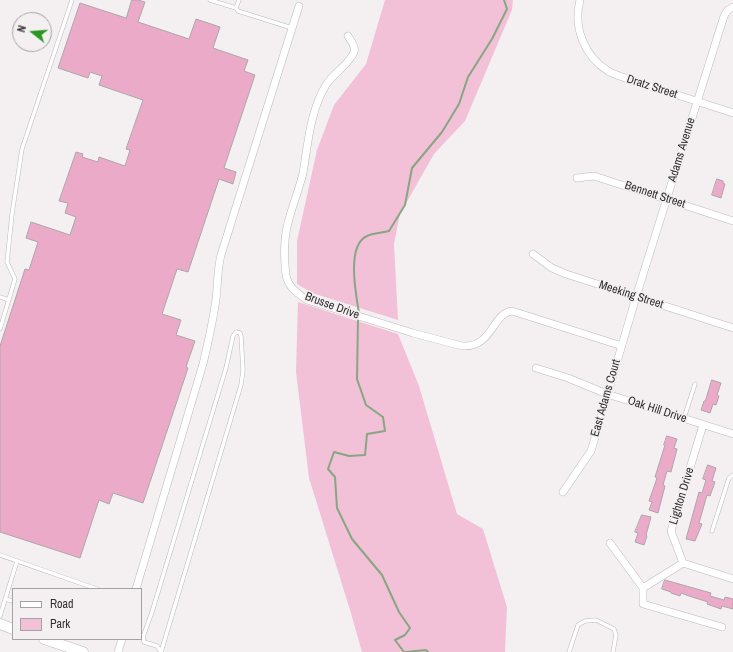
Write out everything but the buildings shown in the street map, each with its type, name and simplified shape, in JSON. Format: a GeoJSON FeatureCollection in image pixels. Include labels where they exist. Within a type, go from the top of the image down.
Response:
{"type":"FeatureCollection","features":[{"type":"Feature","properties":{"kind":"main road"},"geometry":{"type":"LineString","coordinates":[[0,624],[12,628]]}},
{"type":"Feature","properties":{"kind":"main road"},"geometry":{"type":"LineString","coordinates":[[47,640],[83,652]]}},
{"type":"Feature","properties":{"kind":"street","name":"Dratz Street"},"geometry":{"type":"LineString","coordinates":[[580,0],[578,9],[579,31],[590,54],[598,63],[609,71],[625,78],[733,114]]}},
{"type":"Feature","properties":{"kind":"street"},"geometry":{"type":"LineString","coordinates":[[136,588],[203,364],[212,327],[218,267],[221,255],[299,6]]}},
{"type":"Feature","properties":{"kind":"street","name":"Adams Avenue"},"geometry":{"type":"LineString","coordinates":[[636,297],[724,16],[727,11],[733,7]]}},
{"type":"Feature","properties":{"kind":"street","name":"Brusse Drive"},"geometry":{"type":"LineString","coordinates":[[348,36],[354,51],[352,56],[333,75],[318,101],[308,140],[302,175],[287,224],[285,250],[286,276],[293,290],[307,300],[412,333],[462,346],[470,347],[480,342],[502,316],[508,311],[512,311],[622,346]]}},
{"type":"Feature","properties":{"kind":"street","name":"Bennett Street"},"geometry":{"type":"LineString","coordinates":[[576,178],[594,176],[733,221]]}},
{"type":"Feature","properties":{"kind":"street","name":"Meeking Street"},"geometry":{"type":"LineString","coordinates":[[533,254],[552,268],[733,328]]}},
{"type":"Feature","properties":{"kind":"street","name":"East Adams Court"},"geometry":{"type":"LineString","coordinates":[[563,492],[591,451],[636,297]]}},
{"type":"Feature","properties":{"kind":"street","name":"Oak Hill Drive"},"geometry":{"type":"LineString","coordinates":[[536,368],[568,378],[607,394],[733,434]]}},
{"type":"Feature","properties":{"kind":"street","name":"Lighton Drive"},"geometry":{"type":"LineString","coordinates":[[684,563],[671,531],[703,425]]}},
{"type":"Feature","properties":{"kind":"street"},"geometry":{"type":"LineString","coordinates":[[610,543],[643,588],[644,604],[722,627]]}},
{"type":"Feature","properties":{"kind":"street"},"geometry":{"type":"LineString","coordinates":[[643,588],[684,563],[733,578]]}},
{"type":"Feature","properties":{"kind":"street"},"geometry":{"type":"LineString","coordinates":[[118,652],[122,640]]}},
{"type":"Feature","properties":{"kind":"lane"},"geometry":{"type":"LineString","coordinates":[[0,329],[14,279],[7,262],[12,214],[22,149],[72,0]]}},
{"type":"Feature","properties":{"kind":"lane"},"geometry":{"type":"LineString","coordinates":[[210,0],[236,8],[238,11],[292,28]]}},
{"type":"Feature","properties":{"kind":"lane"},"geometry":{"type":"LineString","coordinates":[[236,8],[239,0]]}},
{"type":"Feature","properties":{"kind":"lane"},"geometry":{"type":"LineString","coordinates":[[0,297],[9,300]]}},
{"type":"Feature","properties":{"kind":"lane"},"geometry":{"type":"LineString","coordinates":[[236,332],[240,333],[243,370],[241,385],[161,652],[157,646],[144,642],[143,637],[226,368],[233,336],[236,332]]}},
{"type":"Feature","properties":{"kind":"lane"},"geometry":{"type":"LineString","coordinates":[[684,418],[695,384]]}},
{"type":"Feature","properties":{"kind":"lane"},"geometry":{"type":"LineString","coordinates":[[712,531],[728,478],[733,475]]}},
{"type":"Feature","properties":{"kind":"lane"},"geometry":{"type":"LineString","coordinates":[[0,556],[94,588]]}},
{"type":"Feature","properties":{"kind":"lane"},"geometry":{"type":"LineString","coordinates":[[0,616],[1,606],[5,599],[17,561]]}},
{"type":"Feature","properties":{"kind":"lane"},"geometry":{"type":"LineString","coordinates":[[5,599],[12,601]]}},
{"type":"Feature","properties":{"kind":"lane"},"geometry":{"type":"LineString","coordinates":[[569,652],[578,625],[591,620],[596,620],[614,629],[616,635],[613,652]]}},
{"type":"Feature","properties":{"kind":"green space"},"geometry":{"type":"Polygon","coordinates":[[[385,0],[513,0],[512,10],[465,121],[434,154],[400,214],[394,244],[398,320],[312,293],[297,284],[297,241],[317,150],[334,105],[366,64],[385,0]]]}},
{"type":"Feature","properties":{"kind":"green space"},"geometry":{"type":"Polygon","coordinates":[[[298,302],[398,334],[419,386],[457,514],[483,529],[507,607],[505,652],[362,652],[309,478],[296,372],[298,302]]]}},
{"type":"Feature","properties":{"kind":"waterway"},"geometry":{"type":"LineString","coordinates":[[359,313],[354,271],[356,249],[361,241],[367,236],[389,231],[405,205],[412,168],[442,132],[459,104],[468,77],[492,39],[507,9],[504,0]]}},
{"type":"Feature","properties":{"kind":"waterway"},"geometry":{"type":"LineString","coordinates":[[358,319],[357,379],[366,405],[383,417],[385,431],[367,434],[365,455],[349,456],[334,452],[328,469],[335,477],[337,508],[352,539],[382,575],[399,612],[410,628],[405,635],[395,640],[404,652]]}},
{"type":"Feature","properties":{"kind":"waterway"},"geometry":{"type":"LineString","coordinates":[[406,652],[426,650],[428,652]]}}]}
